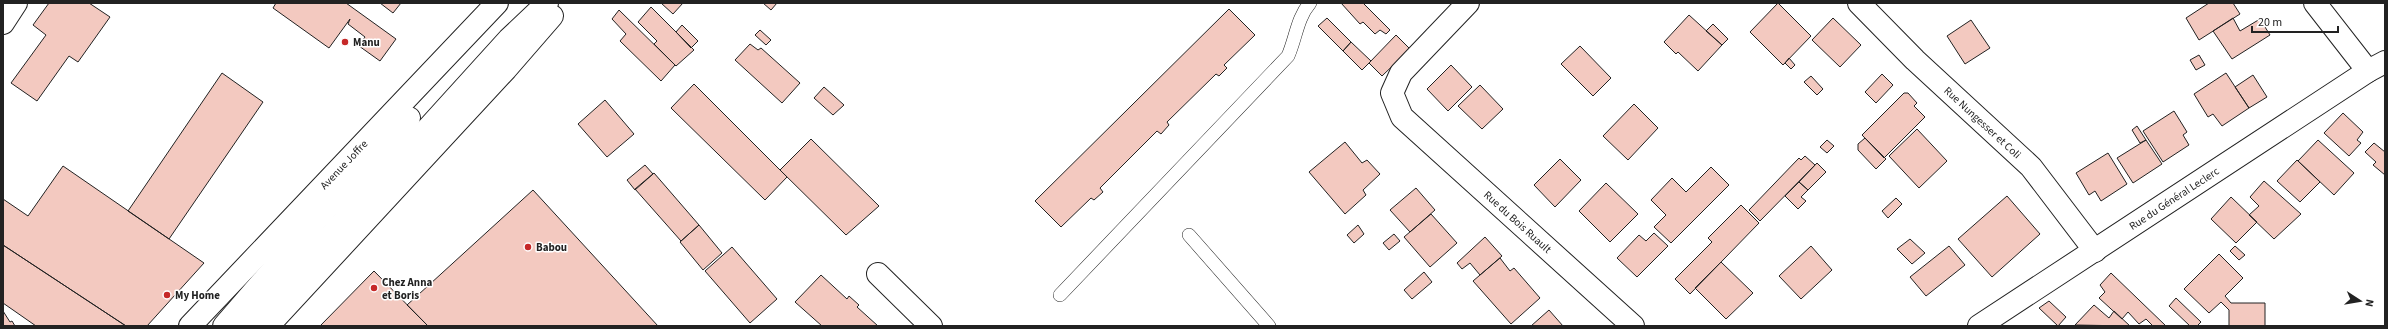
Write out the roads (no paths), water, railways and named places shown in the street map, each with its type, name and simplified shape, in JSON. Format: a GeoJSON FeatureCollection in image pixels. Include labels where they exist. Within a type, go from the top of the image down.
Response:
{"type":"FeatureCollection","features":[{"type":"Feature","properties":{"kind":"main road"},"geometry":{"type":"LineString","coordinates":[[3,23],[16,3]]}},
{"type":"Feature","properties":{"kind":"main road","name":"Avenue Joffre"},"geometry":{"type":"LineString","coordinates":[[224,326],[310,213],[497,3]]}},
{"type":"Feature","properties":{"kind":"main road","name":"Avenue Joffre"},"geometry":{"type":"LineString","coordinates":[[190,326],[310,213],[496,24],[513,3]]}},
{"type":"Feature","properties":{"kind":"main road"},"geometry":{"type":"LineString","coordinates":[[243,326],[333,233],[510,39],[548,3]]}},
{"type":"Feature","properties":{"kind":"main road"},"geometry":{"type":"LineString","coordinates":[[268,326],[506,69],[563,3]]}},
{"type":"Feature","properties":{"kind":"main road","name":"Rue du Bois Ruault"},"geometry":{"type":"LineString","coordinates":[[1468,3],[1401,73],[1392,93],[1402,118],[1633,326]]}},
{"type":"Feature","properties":{"kind":"main road","name":"Rue Nungesser et Coli"},"geometry":{"type":"LineString","coordinates":[[1859,3],[1915,60],[2031,167],[2095,251]]}},
{"type":"Feature","properties":{"kind":"main road"},"geometry":{"type":"LineString","coordinates":[[2314,3],[2377,66]]}},
{"type":"Feature","properties":{"kind":"main road","name":"Rue du Général Leclerc"},"geometry":{"type":"LineString","coordinates":[[1979,326],[2377,66],[2385,51]]}},
{"type":"Feature","properties":{"kind":"main road"},"geometry":{"type":"LineString","coordinates":[[878,274],[931,326]]}},
{"type":"Feature","properties":{"kind":"lane"},"geometry":{"type":"LineString","coordinates":[[1060,295],[1288,56],[1296,36],[1300,17],[1310,3]]}},
{"type":"Feature","properties":{"kind":"lane"},"geometry":{"type":"LineString","coordinates":[[1189,235],[1269,326]]}},
{"type":"Feature","properties":{"kind":"place","name":"Manu"},"geometry":{"type":"Point","coordinates":[345,42]}},
{"type":"Feature","properties":{"kind":"place","name":"Babou"},"geometry":{"type":"Point","coordinates":[528,247]}},
{"type":"Feature","properties":{"kind":"place","name":"Chez Anna et Boris"},"geometry":{"type":"Point","coordinates":[374,288]}},
{"type":"Feature","properties":{"kind":"place","name":"My Home"},"geometry":{"type":"Point","coordinates":[167,295]}}]}
